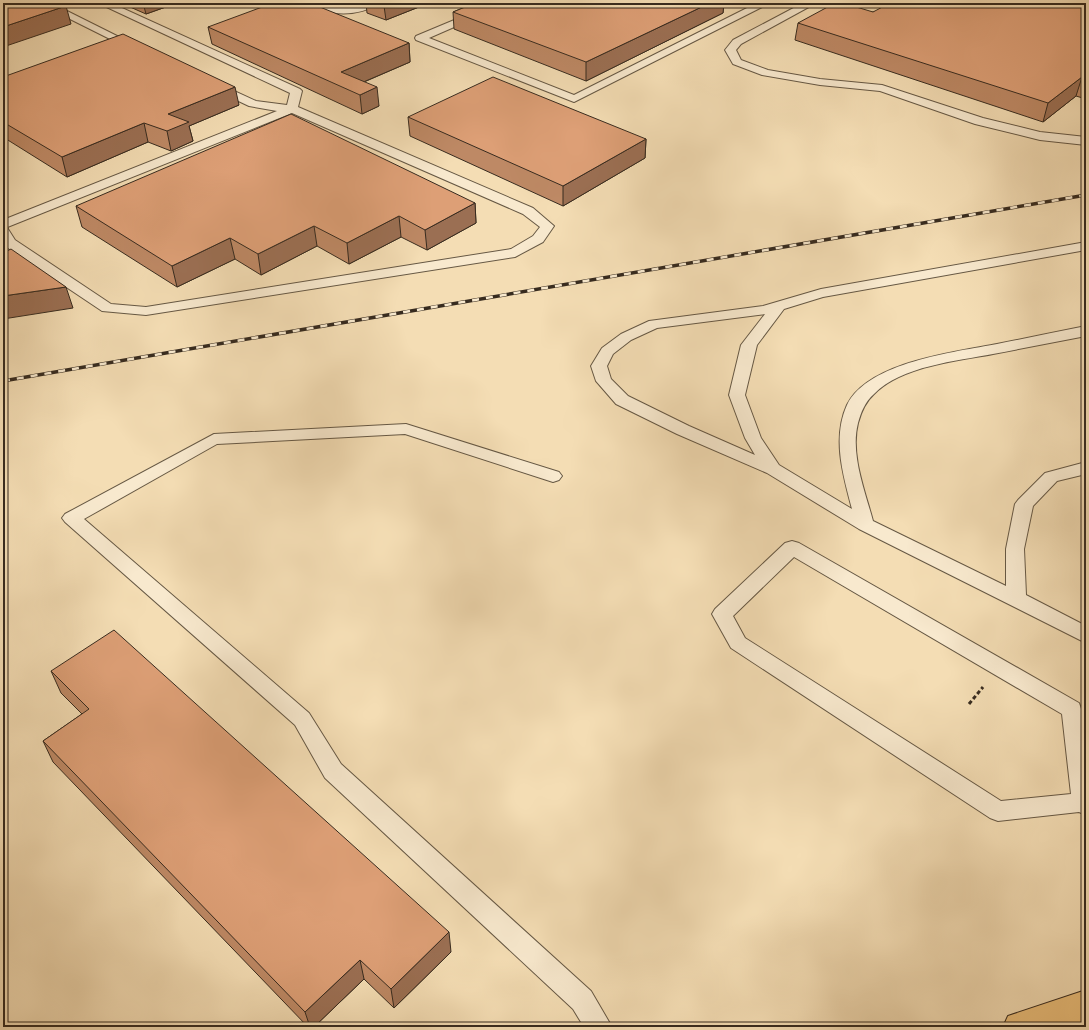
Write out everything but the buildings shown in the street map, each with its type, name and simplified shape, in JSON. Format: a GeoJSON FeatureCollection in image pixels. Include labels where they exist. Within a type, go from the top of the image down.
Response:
{"type":"FeatureCollection","features":[{"type":"Feature","properties":{"kind":"main road"},"geometry":{"type":"LineString","coordinates":[[1019,1027],[1086,1005]]}},
{"type":"Feature","properties":{"kind":"lane"},"geometry":{"type":"LineString","coordinates":[[43,3],[145,52]]}},
{"type":"Feature","properties":{"kind":"lane"},"geometry":{"type":"LineString","coordinates":[[103,3],[296,90],[292,109]]}},
{"type":"Feature","properties":{"kind":"lane"},"geometry":{"type":"LineString","coordinates":[[316,3],[340,12],[348,12],[372,3]]}},
{"type":"Feature","properties":{"kind":"lane"},"geometry":{"type":"LineString","coordinates":[[504,3],[420,38],[574,99],[765,3]]}},
{"type":"Feature","properties":{"kind":"lane"},"geometry":{"type":"LineString","coordinates":[[811,3],[737,42],[730,50],[737,62],[766,73],[820,82],[882,88],[978,120],[1040,136],[1086,141]]}},
{"type":"Feature","properties":{"kind":"lane"},"geometry":{"type":"LineString","coordinates":[[101,44],[152,25]]}},
{"type":"Feature","properties":{"kind":"lane"},"geometry":{"type":"LineString","coordinates":[[3,232],[10,243],[108,308],[146,311],[515,253],[538,239],[547,226],[528,211],[292,109],[253,104],[202,80]]}},
{"type":"Feature","properties":{"kind":"lane"},"geometry":{"type":"LineString","coordinates":[[3,225],[292,109]]}},
{"type":"Feature","properties":{"kind":"lane"},"geometry":{"type":"LineString","coordinates":[[1086,246],[821,293],[764,310],[654,324],[626,337],[607,351],[599,366],[604,381],[622,400],[683,430],[773,469],[865,525],[1086,635]]}},
{"type":"Feature","properties":{"kind":"lane"},"geometry":{"type":"LineString","coordinates":[[773,469],[753,438],[737,395],[749,345],[779,306]]}},
{"type":"Feature","properties":{"kind":"lane"},"geometry":{"type":"LineString","coordinates":[[865,525],[848,454],[849,423],[858,399],[884,379],[922,363],[1086,331]]}},
{"type":"Feature","properties":{"kind":"lane"},"geometry":{"type":"LineString","coordinates":[[553,476],[406,429],[214,439],[71,518],[302,719],[333,771],[582,1000],[599,1027]]}},
{"type":"Feature","properties":{"kind":"lane"},"geometry":{"type":"LineString","coordinates":[[1016,599],[1015,549],[1024,504],[1051,477],[1086,468]]}},
{"type":"Feature","properties":{"kind":"lane"},"geometry":{"type":"LineString","coordinates":[[792,548],[1072,709],[1085,803],[998,811],[738,643],[722,614],[792,548]]}},
{"type":"Feature","properties":{"kind":"path"},"geometry":{"type":"LineString","coordinates":[[969,704],[986,684]]}},
{"type":"Feature","properties":{"kind":"railway"},"geometry":{"type":"LineString","coordinates":[[3,381],[1086,195]]}}]}
